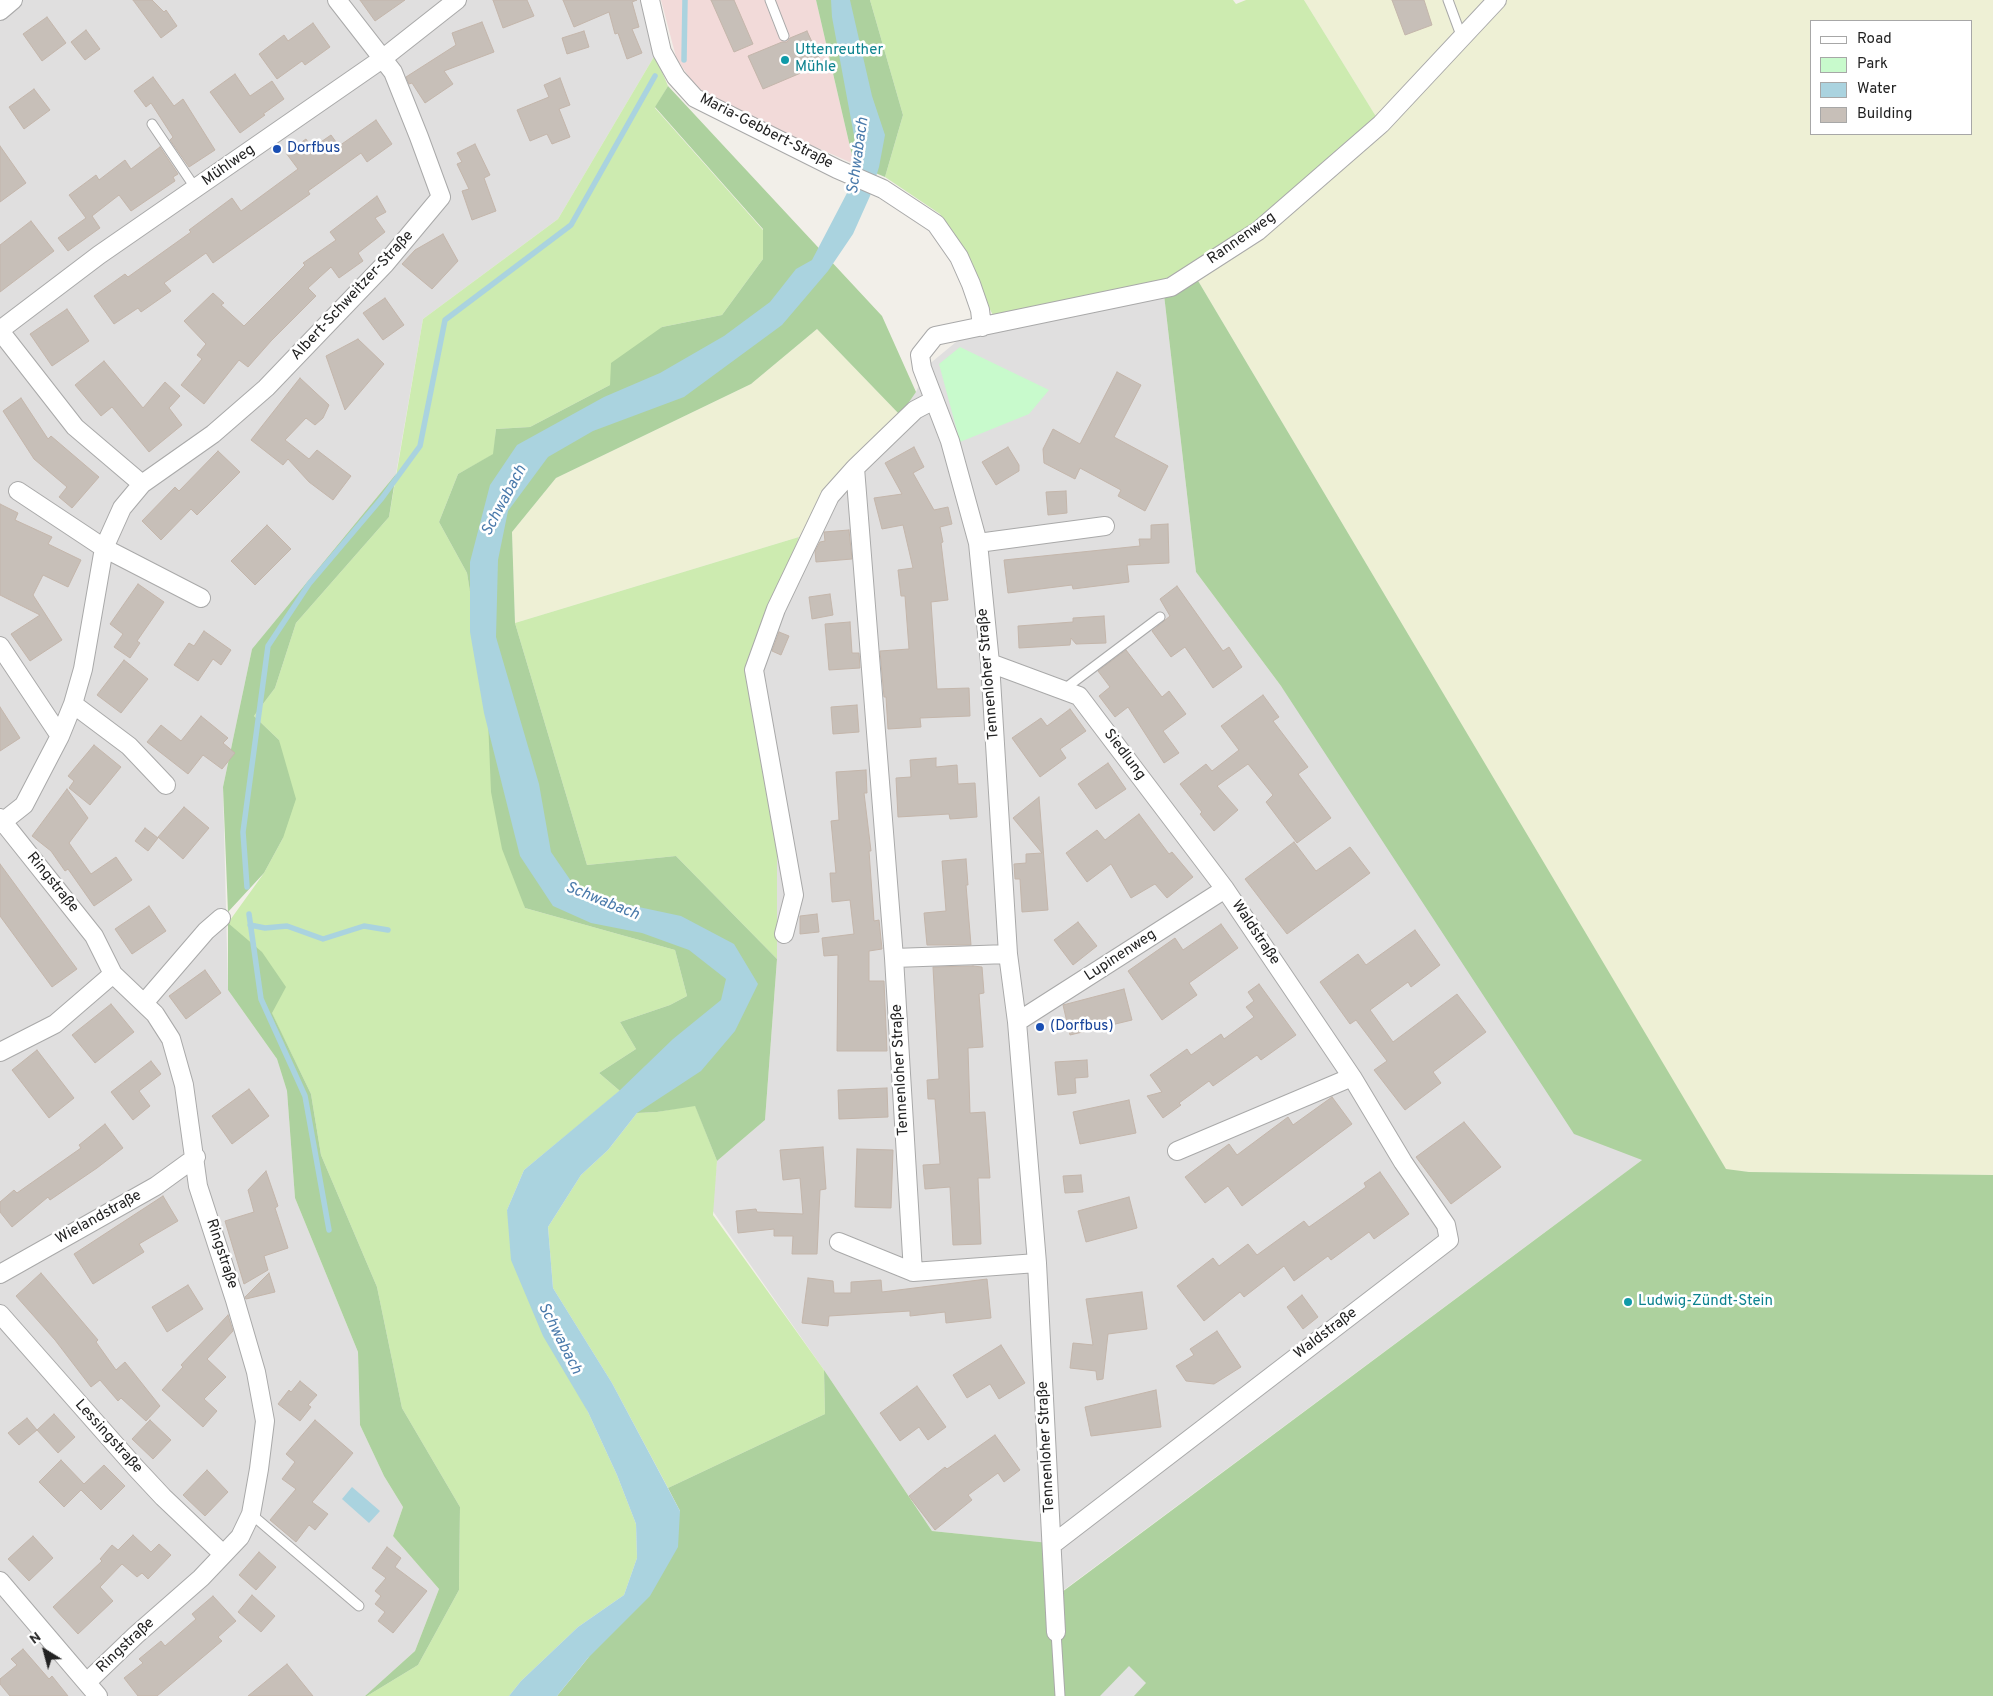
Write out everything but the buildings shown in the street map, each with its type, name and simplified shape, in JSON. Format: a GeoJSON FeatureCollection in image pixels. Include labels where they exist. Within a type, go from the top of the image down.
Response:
{"type":"FeatureCollection","features":[{"type":"Feature","properties":{"kind":"street"},"geometry":{"type":"LineString","coordinates":[[0,11],[13,0]]}},
{"type":"Feature","properties":{"kind":"street"},"geometry":{"type":"LineString","coordinates":[[337,0],[382,59]]}},
{"type":"Feature","properties":{"kind":"street","name":"Mühlweg"},"geometry":{"type":"LineString","coordinates":[[0,331],[99,255],[382,59],[458,0]]}},
{"type":"Feature","properties":{"kind":"street","name":"Maria-Gebbert-Straße"},"geometry":{"type":"LineString","coordinates":[[650,0],[662,52],[676,77],[695,98],[837,169],[883,188],[936,224],[959,256],[972,284],[980,310],[982,327]]}},
{"type":"Feature","properties":{"kind":"street","name":"Rannenweg"},"geometry":{"type":"LineString","coordinates":[[920,355],[935,336],[1171,287],[1258,231],[1381,124],[1497,0]]}},
{"type":"Feature","properties":{"kind":"street","name":"Albert-Schweitzer-Straße"},"geometry":{"type":"LineString","coordinates":[[1,822],[24,805],[60,736],[73,704],[83,669],[104,548],[122,508],[142,484],[213,434],[266,388],[385,264],[441,197],[420,137],[392,72],[382,59]]}},
{"type":"Feature","properties":{"kind":"street"},"geometry":{"type":"LineString","coordinates":[[0,331],[75,427],[142,484]]}},
{"type":"Feature","properties":{"kind":"street","name":"Tennenloher Straße"},"geometry":{"type":"LineString","coordinates":[[920,355],[922,368],[950,441],[978,543],[990,663],[1008,954],[1017,1022],[1037,1263],[1053,1544],[1056,1632]]}},
{"type":"Feature","properties":{"kind":"street"},"geometry":{"type":"LineString","coordinates":[[784,934],[794,895],[754,670],[776,609],[830,496],[855,468],[915,410],[934,400]]}},
{"type":"Feature","properties":{"kind":"street","name":"Tennenloher Straße"},"geometry":{"type":"LineString","coordinates":[[855,468],[894,958],[913,1272]]}},
{"type":"Feature","properties":{"kind":"street"},"geometry":{"type":"LineString","coordinates":[[18,491],[104,548],[201,598]]}},
{"type":"Feature","properties":{"kind":"street"},"geometry":{"type":"LineString","coordinates":[[978,543],[1105,526]]}},
{"type":"Feature","properties":{"kind":"street"},"geometry":{"type":"LineString","coordinates":[[0,646],[60,736]]}},
{"type":"Feature","properties":{"kind":"street","name":"Siedlung"},"geometry":{"type":"LineString","coordinates":[[990,663],[1079,696],[1225,889]]}},
{"type":"Feature","properties":{"kind":"street"},"geometry":{"type":"LineString","coordinates":[[73,704],[129,746],[166,785]]}},
{"type":"Feature","properties":{"kind":"street","name":"Ringstraße"},"geometry":{"type":"LineString","coordinates":[[1,822],[94,936],[113,974],[156,1014],[172,1039],[184,1085],[196,1157],[198,1186],[256,1372],[265,1421],[251,1514],[240,1537],[201,1578],[86,1682]]}},
{"type":"Feature","properties":{"kind":"street","name":"Lupinenweg"},"geometry":{"type":"LineString","coordinates":[[1017,1022],[1225,889]]}},
{"type":"Feature","properties":{"kind":"street","name":"Waldstraße"},"geometry":{"type":"LineString","coordinates":[[1053,1544],[1449,1240],[1446,1225],[1402,1162],[1352,1078],[1225,889]]}},
{"type":"Feature","properties":{"kind":"street"},"geometry":{"type":"LineString","coordinates":[[144,1003],[206,931],[220,918]]}},
{"type":"Feature","properties":{"kind":"street"},"geometry":{"type":"LineString","coordinates":[[894,958],[1008,954]]}},
{"type":"Feature","properties":{"kind":"street"},"geometry":{"type":"LineString","coordinates":[[0,1052],[55,1024],[113,974]]}},
{"type":"Feature","properties":{"kind":"street"},"geometry":{"type":"LineString","coordinates":[[1178,1151],[1352,1078]]}},
{"type":"Feature","properties":{"kind":"street","name":"Wielandstraße"},"geometry":{"type":"LineString","coordinates":[[0,1274],[156,1186],[196,1157]]}},
{"type":"Feature","properties":{"kind":"street"},"geometry":{"type":"LineString","coordinates":[[838,1242],[913,1272],[1037,1263]]}},
{"type":"Feature","properties":{"kind":"street","name":"Lessingstraße"},"geometry":{"type":"LineString","coordinates":[[0,1314],[135,1467],[223,1554]]}},
{"type":"Feature","properties":{"kind":"street","name":"Ringstraße"},"geometry":{"type":"LineString","coordinates":[[0,1581],[98,1696]]}},
{"type":"Feature","properties":{"kind":"lane"},"geometry":{"type":"LineString","coordinates":[[770,0],[784,36]]}},
{"type":"Feature","properties":{"kind":"lane"},"geometry":{"type":"LineString","coordinates":[[1448,0],[1462,38]]}},
{"type":"Feature","properties":{"kind":"lane"},"geometry":{"type":"LineString","coordinates":[[152,124],[196,189]]}},
{"type":"Feature","properties":{"kind":"lane"},"geometry":{"type":"LineString","coordinates":[[1062,690],[1160,617]]}},
{"type":"Feature","properties":{"kind":"lane"},"geometry":{"type":"LineString","coordinates":[[251,1514],[359,1606]]}},
{"type":"Feature","properties":{"kind":"lane"},"geometry":{"type":"LineString","coordinates":[[1056,1632],[1060,1696]]}},
{"type":"Feature","properties":{"kind":"shaded area"},"geometry":{"type":"Polygon","coordinates":[[[0,0],[652,0],[655,55],[558,219],[423,319],[396,474],[252,649],[223,787],[228,990],[277,1059],[287,1091],[295,1198],[358,1352],[360,1425],[384,1476],[403,1507],[393,1536],[439,1589],[415,1651],[365,1696],[0,1696],[0,0]]]}},
{"type":"Feature","properties":{"kind":"shaded area"},"geometry":{"type":"Polygon","coordinates":[[[661,0],[816,0],[854,164],[741,114],[704,93],[690,79],[676,57],[661,0]]]}},
{"type":"Feature","properties":{"kind":"shaded area"},"geometry":{"type":"Polygon","coordinates":[[[1163,286],[1196,572],[1642,1160],[1053,1598],[1048,1543],[932,1531],[824,1370],[712,1210],[717,1161],[765,1120],[777,959],[777,841],[748,671],[799,537],[824,494],[916,392],[927,366],[956,342],[995,319],[1163,286]]]}},
{"type":"Feature","properties":{"kind":"shaded area"},"geometry":{"type":"Polygon","coordinates":[[[1129,1666],[1146,1683],[1134,1696],[1100,1696],[1129,1666]]]}},
{"type":"Feature","properties":{"kind":"green space"},"geometry":{"type":"Polygon","coordinates":[[[816,0],[870,0],[903,115],[885,177],[854,164],[816,0]]]}},
{"type":"Feature","properties":{"kind":"green space"},"geometry":{"type":"Polygon","coordinates":[[[870,0],[1233,0],[1236,4],[1246,0],[1304,0],[1380,123],[1194,274],[995,319],[940,214],[885,177],[903,115],[870,0]]]}},
{"type":"Feature","properties":{"kind":"green space"},"geometry":{"type":"Polygon","coordinates":[[[1304,0],[1993,0],[1993,1175],[1749,1172],[1726,1170],[1194,274],[1380,123],[1304,0]]]}},
{"type":"Feature","properties":{"kind":"green space"},"geometry":{"type":"Polygon","coordinates":[[[655,55],[668,86],[655,108],[763,230],[763,259],[722,315],[662,327],[610,385],[530,427],[496,429],[494,454],[458,474],[439,522],[467,573],[525,908],[675,950],[687,996],[670,1005],[620,1022],[636,1049],[599,1073],[620,1091],[524,1170],[507,1210],[588,1412],[617,1475],[636,1524],[637,1558],[624,1595],[578,1627],[521,1681],[509,1696],[367,1696],[418,1665],[459,1590],[460,1507],[402,1408],[377,1287],[321,1155],[311,1094],[228,923],[264,873],[283,838],[279,740],[254,716],[275,688],[296,623],[389,517],[423,319],[558,219],[655,55]]]}},
{"type":"Feature","properties":{"kind":"green space"},"geometry":{"type":"Polygon","coordinates":[[[668,86],[882,316],[916,392],[900,415],[817,329],[751,384],[556,478],[512,532],[515,623],[587,865],[676,856],[777,959],[765,1120],[717,1161],[695,1106],[637,1113],[620,1091],[599,1073],[636,1049],[620,1022],[670,1005],[687,996],[675,950],[525,908],[502,849],[491,792],[487,695],[467,573],[439,522],[458,474],[493,454],[496,429],[530,427],[610,385],[611,363],[662,327],[722,315],[763,259],[763,229],[655,107],[668,86]]]}},
{"type":"Feature","properties":{"kind":"green space"},"geometry":{"type":"Polygon","coordinates":[[[1194,274],[1726,1169],[1749,1172],[1993,1175],[1993,1696],[557,1696],[588,1658],[680,1511],[668,1488],[825,1414],[824,1370],[932,1531],[1049,1543],[1054,1598],[1642,1160],[1574,1134],[1281,686],[1196,572],[1163,286],[1194,274]]]}},
{"type":"Feature","properties":{"kind":"green space"},"geometry":{"type":"Polygon","coordinates":[[[817,329],[900,415],[824,494],[799,537],[515,623],[512,532],[556,478],[751,384],[817,329]]]}},
{"type":"Feature","properties":{"kind":"green space"},"geometry":{"type":"Polygon","coordinates":[[[960,347],[1049,390],[1029,414],[960,442],[939,364],[960,347]]]}},
{"type":"Feature","properties":{"kind":"green space"},"geometry":{"type":"Polygon","coordinates":[[[396,474],[389,517],[296,623],[275,688],[254,716],[279,740],[296,799],[283,838],[264,873],[228,912],[223,787],[252,649],[396,474]]]}},
{"type":"Feature","properties":{"kind":"green space"},"geometry":{"type":"Polygon","coordinates":[[[799,537],[748,671],[777,841],[777,959],[676,856],[587,865],[515,623],[799,537]]]}},
{"type":"Feature","properties":{"kind":"green space"},"geometry":{"type":"Polygon","coordinates":[[[228,923],[262,952],[286,987],[272,1013],[311,1094],[321,1155],[377,1287],[402,1408],[460,1507],[459,1590],[418,1665],[367,1696],[365,1696],[415,1651],[439,1589],[393,1536],[403,1507],[384,1476],[360,1425],[358,1352],[295,1198],[287,1091],[277,1059],[228,990],[228,923]]]}},
{"type":"Feature","properties":{"kind":"green space"},"geometry":{"type":"Polygon","coordinates":[[[695,1105],[717,1161],[713,1215],[824,1370],[825,1414],[668,1488],[612,1383],[553,1288],[548,1227],[581,1175],[608,1150],[637,1113],[657,1112],[695,1105]]]}},
{"type":"Feature","properties":{"kind":"water","name":"Schwabach"},"geometry":{"type":"Polygon","coordinates":[[[831,0],[850,0],[872,96],[885,135],[879,167],[870,196],[853,234],[828,271],[782,325],[684,397],[593,431],[548,457],[508,511],[498,560],[496,637],[539,784],[551,852],[571,881],[601,899],[681,916],[734,944],[758,984],[735,1031],[701,1071],[637,1113],[608,1150],[581,1175],[548,1227],[553,1288],[612,1383],[680,1511],[678,1547],[650,1596],[588,1658],[557,1696],[509,1696],[521,1681],[578,1627],[624,1595],[637,1558],[636,1524],[617,1475],[588,1412],[543,1336],[511,1260],[507,1210],[524,1170],[619,1091],[673,1039],[721,1000],[726,979],[689,950],[642,933],[591,923],[553,906],[520,856],[484,713],[470,632],[470,562],[490,485],[517,445],[604,397],[660,373],[724,336],[770,302],[796,269],[812,260],[847,193],[858,157],[832,17],[831,0]]]}},
{"type":"Feature","properties":{"kind":"water"},"geometry":{"type":"Polygon","coordinates":[[[352,1487],[380,1511],[369,1523],[342,1499],[352,1487]]]}},
{"type":"Feature","properties":{"kind":"waterway"},"geometry":{"type":"LineString","coordinates":[[684,60],[685,0]]}},
{"type":"Feature","properties":{"kind":"waterway"},"geometry":{"type":"LineString","coordinates":[[247,887],[243,832],[268,646],[309,584],[382,498],[420,446],[445,320],[571,225],[655,76]]}},
{"type":"Feature","properties":{"kind":"waterway"},"geometry":{"type":"LineString","coordinates":[[249,914],[261,999],[305,1096],[329,1230]]}},
{"type":"Feature","properties":{"kind":"waterway"},"geometry":{"type":"LineString","coordinates":[[250,925],[265,928],[287,926],[323,939],[364,926],[388,930]]}},
{"type":"Feature","properties":{"kind":"place","name":"Uttenreuther Mühle"},"geometry":{"type":"Point","coordinates":[785,60]}},
{"type":"Feature","properties":{"kind":"place","name":"Dorfbus"},"geometry":{"type":"Point","coordinates":[277,149]}},
{"type":"Feature","properties":{"kind":"place","name":"(Dorfbus)"},"geometry":{"type":"Point","coordinates":[1040,1027]}},
{"type":"Feature","properties":{"kind":"place","name":"Ludwig-Zündt-Stein"},"geometry":{"type":"Point","coordinates":[1628,1302]}}]}
